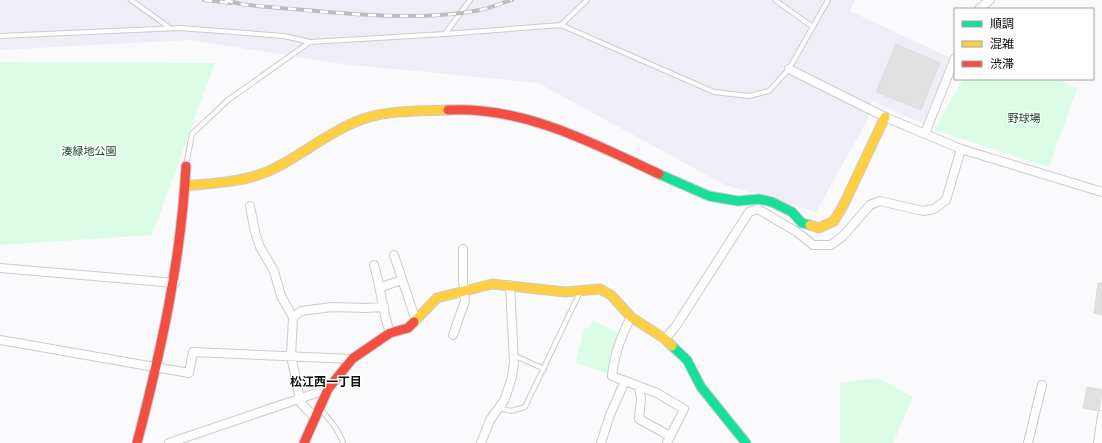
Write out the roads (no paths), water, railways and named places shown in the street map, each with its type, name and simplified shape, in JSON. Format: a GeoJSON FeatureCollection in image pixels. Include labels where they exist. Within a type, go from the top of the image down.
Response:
{"type":"FeatureCollection","features":[{"type":"Feature","properties":{"kind":"street"},"geometry":{"type":"LineString","coordinates":[[980,8],[990,0]]}},
{"type":"Feature","properties":{"kind":"street"},"geometry":{"type":"LineString","coordinates":[[925,133],[954,60]]}},
{"type":"Feature","properties":{"kind":"street"},"geometry":{"type":"LineString","coordinates":[[789,69],[885,117],[961,149],[1102,192]]}},
{"type":"Feature","properties":{"kind":"street"},"geometry":{"type":"LineString","coordinates":[[186,186],[240,180],[276,168],[339,130],[364,120],[391,113],[463,109],[512,116],[574,134],[709,196],[738,201],[759,199],[772,202],[792,212],[802,223],[819,228],[834,221],[844,204],[885,117]]}},
{"type":"Feature","properties":{"kind":"street"},"geometry":{"type":"LineString","coordinates":[[665,339],[676,326],[749,212],[758,209],[797,232],[813,245],[831,245],[843,236],[870,205],[880,201],[924,211],[934,209],[946,200],[961,149]]}},
{"type":"Feature","properties":{"kind":"street"},"geometry":{"type":"LineString","coordinates":[[137,443],[157,369],[175,283],[186,186],[186,166]]}},
{"type":"Feature","properties":{"kind":"street"},"geometry":{"type":"LineString","coordinates":[[250,206],[255,232],[260,247],[274,271],[281,296],[293,317],[291,356],[300,398],[305,410],[315,418]]}},
{"type":"Feature","properties":{"kind":"street"},"geometry":{"type":"LineString","coordinates":[[797,232],[802,223]]}},
{"type":"Feature","properties":{"kind":"street"},"geometry":{"type":"LineString","coordinates":[[453,336],[465,301],[463,249]]}},
{"type":"Feature","properties":{"kind":"street"},"geometry":{"type":"LineString","coordinates":[[394,255],[416,321]]}},
{"type":"Feature","properties":{"kind":"street"},"geometry":{"type":"LineString","coordinates":[[374,265],[381,287],[385,318],[390,333]]}},
{"type":"Feature","properties":{"kind":"street"},"geometry":{"type":"LineString","coordinates":[[0,268],[175,283]]}},
{"type":"Feature","properties":{"kind":"street"},"geometry":{"type":"LineString","coordinates":[[381,287],[402,280]]}},
{"type":"Feature","properties":{"kind":"street"},"geometry":{"type":"LineString","coordinates":[[304,443],[328,389],[352,359],[390,333],[408,328],[437,298],[492,284],[510,285],[545,291],[600,289],[611,295],[631,317],[665,339],[687,360],[701,387],[746,443]]}},
{"type":"Feature","properties":{"kind":"street"},"geometry":{"type":"LineString","coordinates":[[481,443],[490,420],[505,399],[512,377],[513,355],[510,285]]}},
{"type":"Feature","properties":{"kind":"street"},"geometry":{"type":"LineString","coordinates":[[293,317],[301,311],[332,307],[384,307]]}},
{"type":"Feature","properties":{"kind":"street"},"geometry":{"type":"LineString","coordinates":[[631,317],[620,338],[613,363],[612,376],[626,381],[639,386],[657,393],[684,409],[669,439],[639,418],[641,398],[639,386]]}},
{"type":"Feature","properties":{"kind":"street"},"geometry":{"type":"LineString","coordinates":[[0,340],[117,360],[157,369],[189,373],[193,352],[352,359]]}},
{"type":"Feature","properties":{"kind":"street"},"geometry":{"type":"LineString","coordinates":[[601,443],[610,415],[626,381]]}},
{"type":"Feature","properties":{"kind":"street"},"geometry":{"type":"LineString","coordinates":[[1028,443],[1042,385]]}},
{"type":"Feature","properties":{"kind":"street"},"geometry":{"type":"LineString","coordinates":[[169,443],[328,389]]}},
{"type":"Feature","properties":{"kind":"street"},"geometry":{"type":"LineString","coordinates":[[1098,443],[1102,415]]}},
{"type":"Feature","properties":{"kind":"lane"},"geometry":{"type":"LineString","coordinates":[[131,0],[170,28]]}},
{"type":"Feature","properties":{"kind":"lane"},"geometry":{"type":"LineString","coordinates":[[445,34],[470,0]]}},
{"type":"Feature","properties":{"kind":"lane"},"geometry":{"type":"LineString","coordinates":[[561,25],[587,0]]}},
{"type":"Feature","properties":{"kind":"lane"},"geometry":{"type":"LineString","coordinates":[[775,0],[813,27]]}},
{"type":"Feature","properties":{"kind":"lane"},"geometry":{"type":"LineString","coordinates":[[0,36],[170,28],[284,36],[310,42],[561,25],[714,92],[749,96],[769,91],[789,69],[828,0]]}},
{"type":"Feature","properties":{"kind":"lane"},"geometry":{"type":"LineString","coordinates":[[186,166],[192,134],[228,100],[310,42]]}},
{"type":"Feature","properties":{"kind":"lane"},"geometry":{"type":"LineString","coordinates":[[499,408],[512,411],[525,407],[582,290]]}},
{"type":"Feature","properties":{"kind":"lane"},"geometry":{"type":"LineString","coordinates":[[513,355],[544,369]]}},
{"type":"Feature","properties":{"kind":"lane"},"geometry":{"type":"LineString","coordinates":[[319,409],[332,423],[341,436],[343,443]]}},
{"type":"Feature","properties":{"kind":"railway"},"geometry":{"type":"LineString","coordinates":[[204,0],[231,3]]}},
{"type":"Feature","properties":{"kind":"railway"},"geometry":{"type":"LineString","coordinates":[[225,0],[245,5],[363,15],[393,16],[452,14],[484,9],[512,0]]}},
{"type":"Feature","properties":{"kind":"district","name":"松江西一丁目"},"geometry":{"type":"Point","coordinates":[326,382]}},
{"type":"Feature","properties":{"kind":"park label","name":"野球場"},"geometry":{"type":"Point","coordinates":[1024,118]}},
{"type":"Feature","properties":{"kind":"park label","name":"湊緑地公園"},"geometry":{"type":"Point","coordinates":[89,151]}}]}
